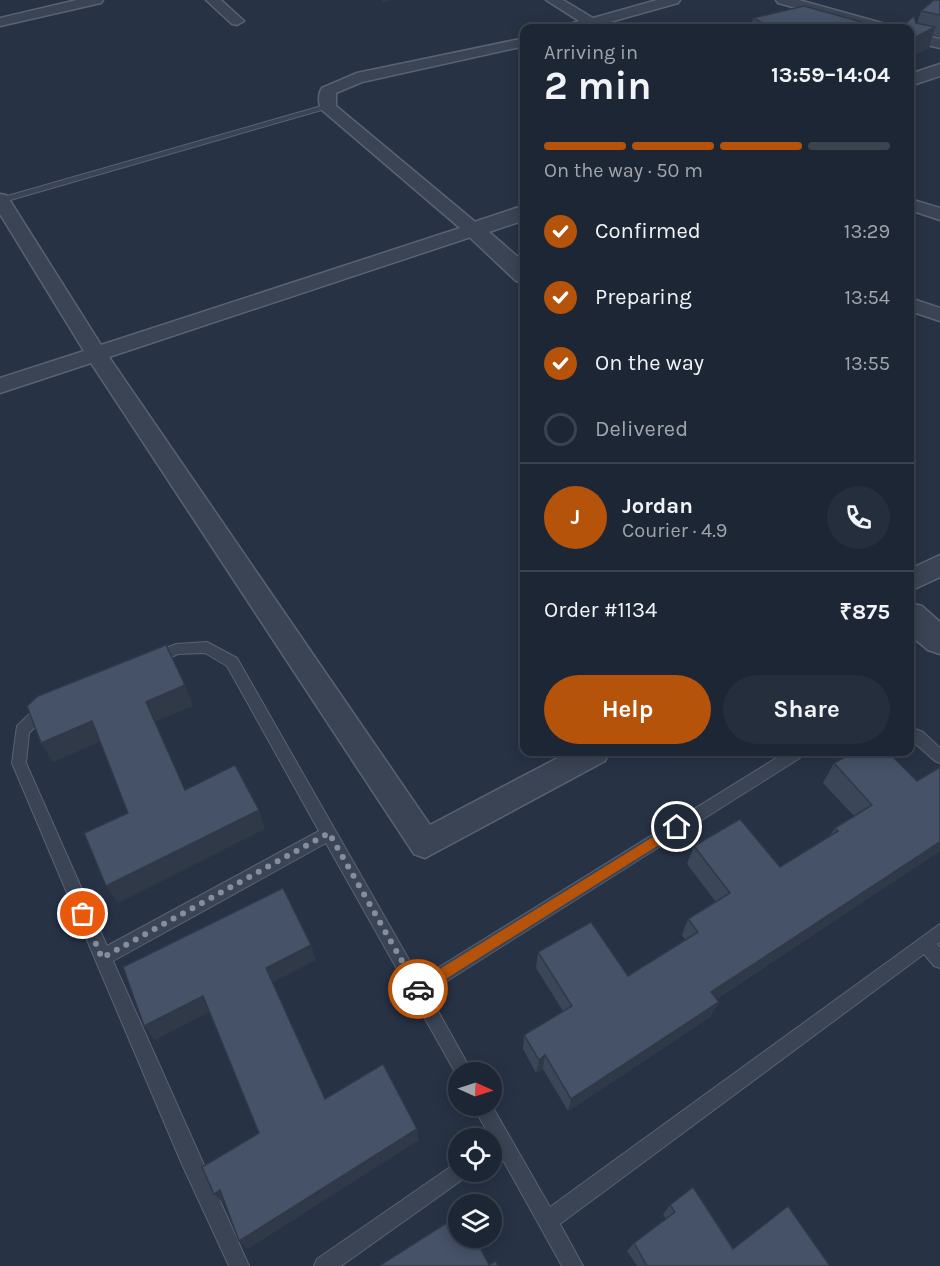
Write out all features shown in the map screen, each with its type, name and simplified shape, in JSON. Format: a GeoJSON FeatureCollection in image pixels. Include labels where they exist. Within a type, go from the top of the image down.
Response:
{"type":"FeatureCollection","features":[{"type":"Feature","properties":{"kind":"street"},"geometry":{"type":"LineString","coordinates":[[0,22],[96,0]]}},
{"type":"Feature","properties":{"kind":"street"},"geometry":{"type":"LineString","coordinates":[[213,0],[237,21]]}},
{"type":"Feature","properties":{"kind":"street"},"geometry":{"type":"LineString","coordinates":[[554,0],[592,23]]}},
{"type":"Feature","properties":{"kind":"street"},"geometry":{"type":"LineString","coordinates":[[588,24],[673,0]]}},
{"type":"Feature","properties":{"kind":"street"},"geometry":{"type":"LineString","coordinates":[[783,0],[870,24]]}},
{"type":"Feature","properties":{"kind":"street"},"geometry":{"type":"LineString","coordinates":[[914,37],[940,44]]}},
{"type":"Feature","properties":{"kind":"street"},"geometry":{"type":"LineString","coordinates":[[520,43],[357,78],[328,91],[328,107],[520,272]]}},
{"type":"Feature","properties":{"kind":"street"},"geometry":{"type":"LineString","coordinates":[[914,79],[940,70]]}},
{"type":"Feature","properties":{"kind":"street"},"geometry":{"type":"LineString","coordinates":[[1,200],[96,354],[425,844],[588,756]]}},
{"type":"Feature","properties":{"kind":"street"},"geometry":{"type":"LineString","coordinates":[[914,205],[940,214]]}},
{"type":"Feature","properties":{"kind":"street"},"geometry":{"type":"LineString","coordinates":[[0,386],[520,214]]}},
{"type":"Feature","properties":{"kind":"street"},"geometry":{"type":"LineString","coordinates":[[914,305],[940,315]]}},
{"type":"Feature","properties":{"kind":"street"},"geometry":{"type":"LineString","coordinates":[[914,579],[940,565]]}},
{"type":"Feature","properties":{"kind":"street"},"geometry":{"type":"LineString","coordinates":[[914,618],[940,641]]}},
{"type":"Feature","properties":{"kind":"lane"},"geometry":{"type":"LineString","coordinates":[[1,200],[328,107]]}},
{"type":"Feature","properties":{"kind":"lane"},"geometry":{"type":"LineString","coordinates":[[144,664],[176,649],[207,647],[231,663],[457,1062]]}},
{"type":"Feature","properties":{"kind":"lane"},"geometry":{"type":"LineString","coordinates":[[58,703],[47,708],[22,730],[19,764],[102,958],[239,1266]]}},
{"type":"Feature","properties":{"kind":"lane"},"geometry":{"type":"LineString","coordinates":[[914,734],[940,757]]}},
{"type":"Feature","properties":{"kind":"lane"},"geometry":{"type":"LineString","coordinates":[[417,990],[792,756]]}},
{"type":"Feature","properties":{"kind":"lane"},"geometry":{"type":"LineString","coordinates":[[102,958],[329,833]]}},
{"type":"Feature","properties":{"kind":"lane"},"geometry":{"type":"LineString","coordinates":[[549,1220],[940,932]]}},
{"type":"Feature","properties":{"kind":"lane"},"geometry":{"type":"LineString","coordinates":[[925,943],[940,960]]}},
{"type":"Feature","properties":{"kind":"lane"},"geometry":{"type":"LineString","coordinates":[[502,1150],[549,1220],[573,1266]]}},
{"type":"Feature","properties":{"kind":"lane"},"geometry":{"type":"LineString","coordinates":[[324,1266],[448,1178]]}},
{"type":"Feature","properties":{"kind":"building"},"geometry":{"type":"Polygon","coordinates":[[[934,0],[940,0],[940,15],[921,11],[934,0]]]}},
{"type":"Feature","properties":{"kind":"building"},"geometry":{"type":"Polygon","coordinates":[[[804,6],[869,24],[765,24],[753,18],[804,6]]]}},
{"type":"Feature","properties":{"kind":"building"},"geometry":{"type":"Polygon","coordinates":[[[914,16],[916,23],[935,27],[914,38],[914,24],[905,24],[914,16]]]}},
{"type":"Feature","properties":{"kind":"building"},"geometry":{"type":"Polygon","coordinates":[[[166,645],[185,685],[146,702],[185,790],[235,765],[259,810],[106,886],[84,833],[128,813],[92,721],[41,743],[27,706],[38,696],[166,645]]]}},
{"type":"Feature","properties":{"kind":"building"},"geometry":{"type":"Polygon","coordinates":[[[847,756],[892,756],[917,781],[940,767],[940,842],[711,992],[719,1002],[571,1099],[545,1055],[539,1060],[524,1035],[572,1006],[538,952],[591,922],[628,976],[698,932],[688,919],[730,893],[694,846],[740,819],[780,867],[838,831],[835,828],[872,805],[834,763],[847,756]]]}},
{"type":"Feature","properties":{"kind":"building"},"geometry":{"type":"Polygon","coordinates":[[[283,888],[311,945],[266,968],[325,1099],[383,1064],[417,1129],[239,1241],[220,1190],[214,1194],[202,1167],[259,1133],[203,996],[144,1026],[123,967],[283,888]]]}},
{"type":"Feature","properties":{"kind":"building"},"geometry":{"type":"Polygon","coordinates":[[[693,1187],[733,1249],[788,1206],[830,1266],[647,1266],[634,1243],[675,1212],[670,1205],[693,1187]]]}},
{"type":"Feature","properties":{"kind":"building"},"geometry":{"type":"Polygon","coordinates":[[[448,1222],[448,1248],[480,1248],[489,1265],[496,1261],[498,1266],[379,1266],[448,1222]]]}},
{"type":"Feature","properties":{"kind":"way so far"},"geometry":{"type":"LineString","coordinates":[[83,914],[102,958],[329,833],[418,989]]}},
{"type":"Feature","properties":{"kind":"route"},"geometry":{"type":"LineString","coordinates":[[418,989],[677,827]]}}]}
